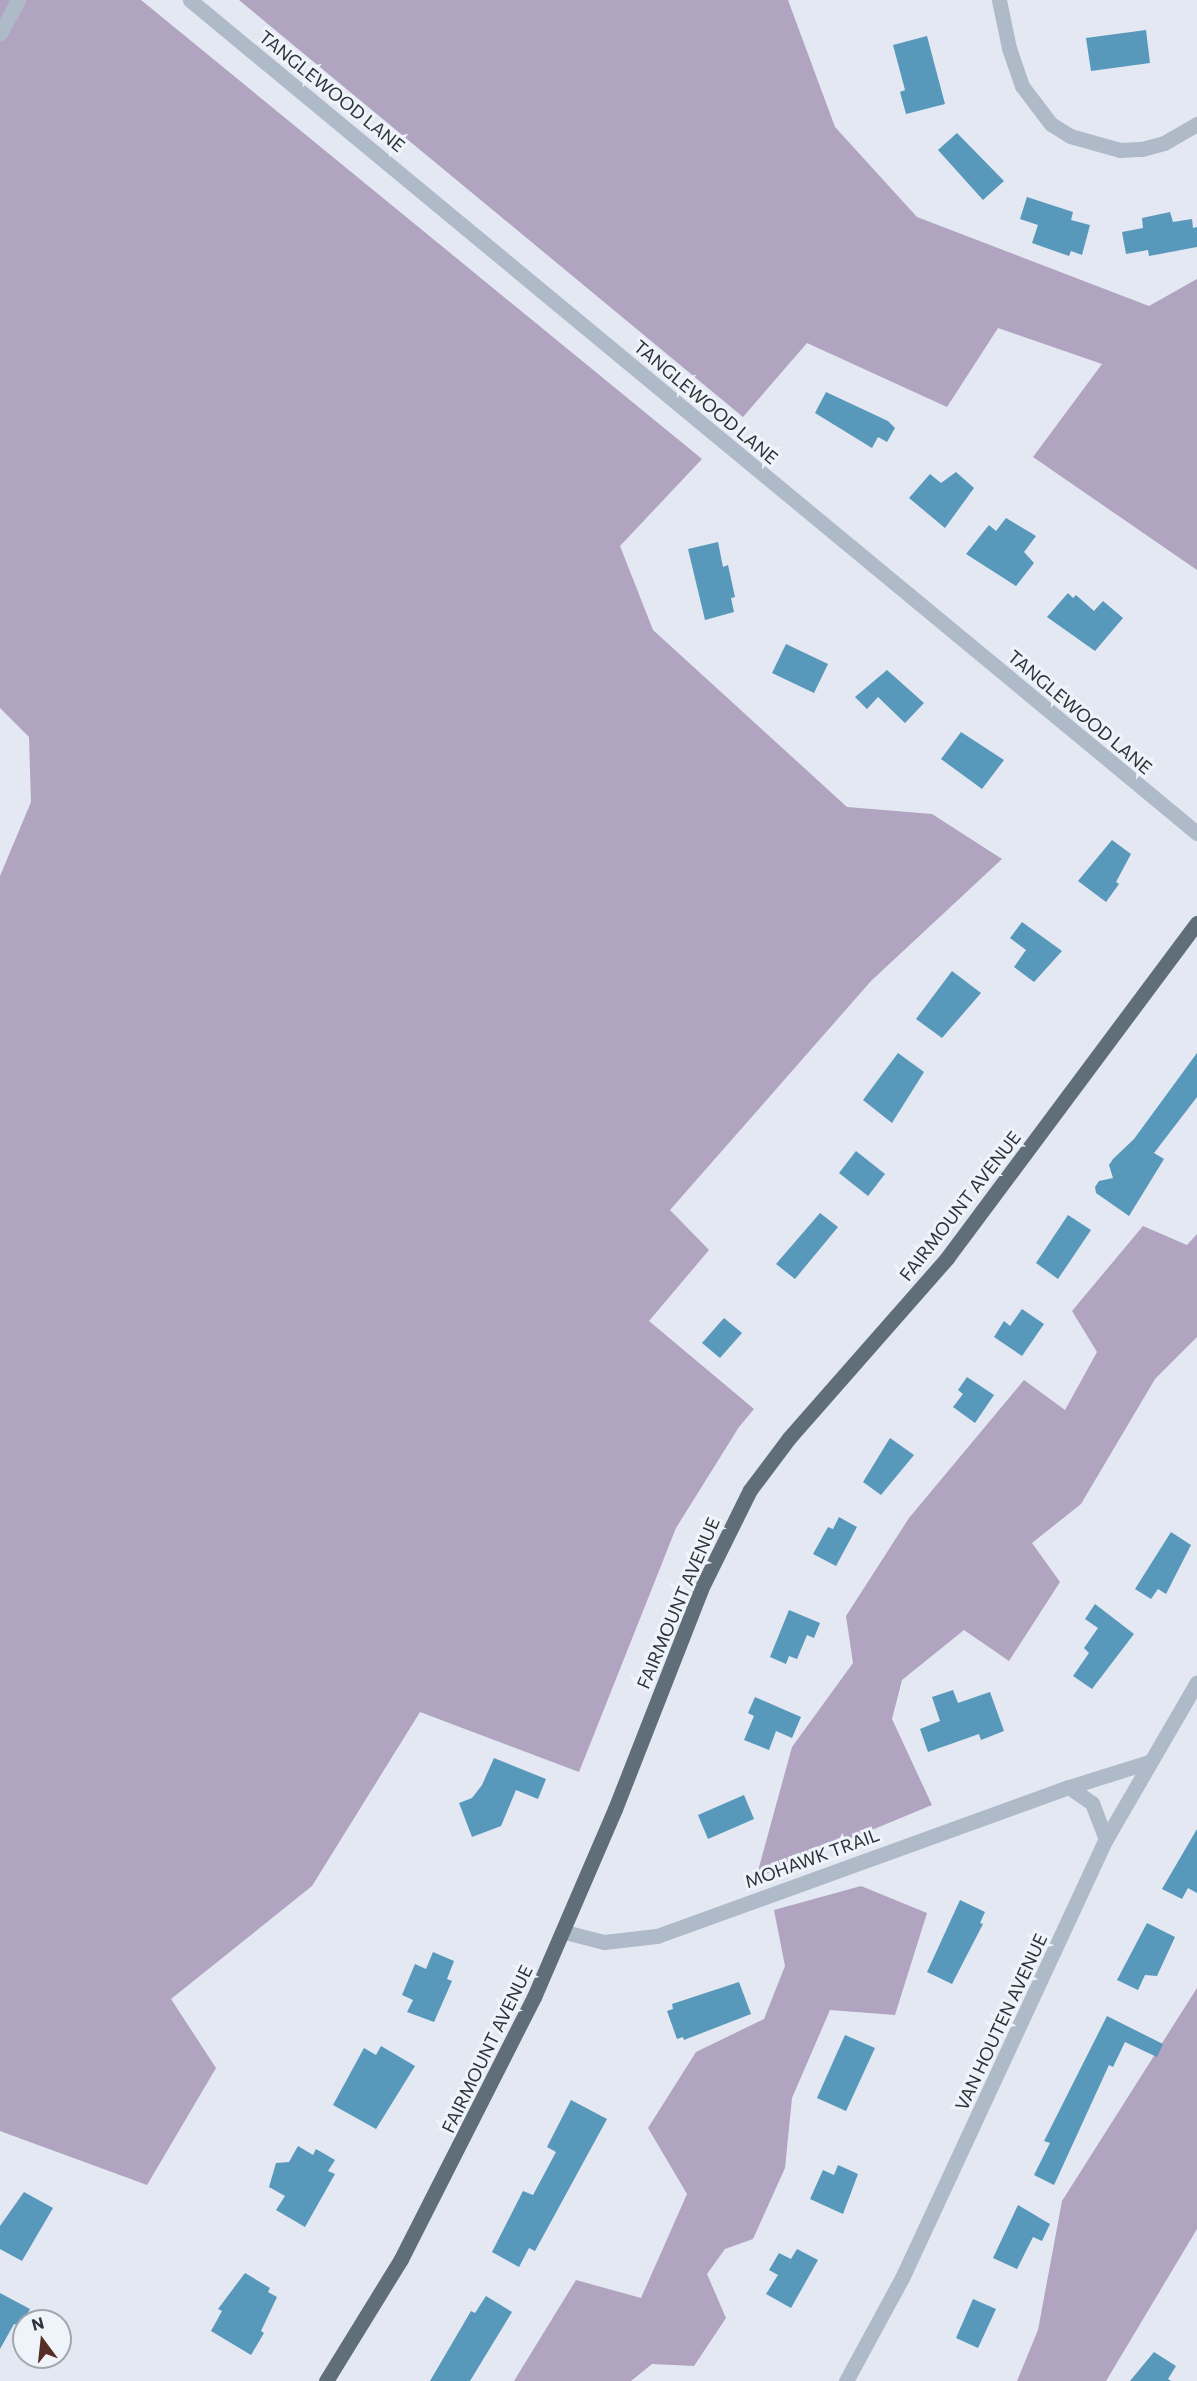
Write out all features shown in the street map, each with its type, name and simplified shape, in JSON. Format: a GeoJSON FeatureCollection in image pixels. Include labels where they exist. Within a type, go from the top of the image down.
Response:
{"type":"FeatureCollection","features":[{"type":"Feature","properties":{"kind":"main road","name":"FAIRMOUNT AVENUE"},"geometry":{"type":"LineString","coordinates":[[326,2381],[401,2259],[472,2124],[565,1932],[701,1589],[750,1490],[789,1438],[947,1258],[1197,922]]}},
{"type":"Feature","properties":{"kind":"street"},"geometry":{"type":"LineString","coordinates":[[0,33],[18,0]]}},
{"type":"Feature","properties":{"kind":"street","name":"TANGLEWOOD LANE"},"geometry":{"type":"LineString","coordinates":[[190,0],[1197,833]]}},
{"type":"Feature","properties":{"kind":"street"},"geometry":{"type":"LineString","coordinates":[[999,0],[1009,48],[1022,86],[1051,124],[1070,136],[1120,150],[1142,149],[1164,143],[1197,124]]}},
{"type":"Feature","properties":{"kind":"street","name":"VAN HOUTEN AVENUE"},"geometry":{"type":"LineString","coordinates":[[846,2381],[902,2278],[1106,1839],[1197,1682]]}},
{"type":"Feature","properties":{"kind":"street","name":"MOHAWK TRAIL"},"geometry":{"type":"LineString","coordinates":[[565,1932],[604,1942],[657,1936],[1069,1787],[1149,1762]]}},
{"type":"Feature","properties":{"kind":"street"},"geometry":{"type":"LineString","coordinates":[[1069,1787],[1092,1803],[1106,1839]]}},
{"type":"Feature","properties":{"kind":"shaded area"},"geometry":{"type":"Polygon","coordinates":[[[0,0],[141,0],[702,459],[620,546],[653,630],[847,807],[932,814],[1002,859],[871,981],[670,1210],[709,1250],[649,1321],[754,1409],[739,1427],[676,1528],[579,1772],[420,1712],[312,1886],[171,1999],[216,2068],[147,2185],[0,2131],[0,876],[31,802],[29,737],[0,708],[0,0]]]}},
{"type":"Feature","properties":{"kind":"shaded area"},"geometry":{"type":"Polygon","coordinates":[[[239,0],[788,0],[835,127],[917,217],[1149,306],[1197,279],[1197,570],[1033,457],[1102,364],[998,328],[947,407],[807,343],[743,417],[239,0]]]}},
{"type":"Feature","properties":{"kind":"shaded area"},"geometry":{"type":"Polygon","coordinates":[[[1143,1226],[1187,1245],[1197,1234],[1197,1337],[1155,1379],[1081,1504],[1032,1543],[1060,1582],[1009,1661],[964,1630],[902,1680],[892,1719],[932,1805],[756,1878],[792,1747],[853,1663],[846,1616],[909,1518],[1024,1380],[1065,1410],[1097,1352],[1072,1311],[1143,1226]]]}},
{"type":"Feature","properties":{"kind":"shaded area"},"geometry":{"type":"Polygon","coordinates":[[[861,1886],[927,1913],[895,2015],[830,2010],[792,2098],[785,2168],[753,2239],[725,2249],[707,2274],[726,2318],[694,2366],[652,2364],[631,2381],[514,2381],[576,2280],[641,2298],[687,2194],[648,2128],[696,2052],[764,2019],[785,1966],[774,1910],[861,1886]]]}},
{"type":"Feature","properties":{"kind":"shaded area"},"geometry":{"type":"Polygon","coordinates":[[[1197,1988],[1197,2229],[1106,2381],[1017,2381],[1038,2330],[1062,2201],[1197,1988]]]}},
{"type":"Feature","properties":{"kind":"building"},"geometry":{"type":"Polygon","coordinates":[[[1146,30],[1150,63],[1091,71],[1086,38],[1146,30]]]}},
{"type":"Feature","properties":{"kind":"building"},"geometry":{"type":"Polygon","coordinates":[[[927,36],[945,104],[906,114],[900,92],[905,90],[893,45],[927,36]]]}},
{"type":"Feature","properties":{"kind":"building"},"geometry":{"type":"Polygon","coordinates":[[[957,133],[1004,181],[983,200],[938,150],[957,133]]]}},
{"type":"Feature","properties":{"kind":"building"},"geometry":{"type":"Polygon","coordinates":[[[1027,197],[1073,212],[1071,220],[1090,225],[1082,255],[1071,251],[1069,256],[1032,243],[1038,225],[1020,219],[1027,197]]]}},
{"type":"Feature","properties":{"kind":"building"},"geometry":{"type":"Polygon","coordinates":[[[1170,212],[1173,222],[1192,219],[1193,228],[1197,227],[1197,247],[1149,256],[1148,250],[1126,254],[1122,232],[1143,228],[1142,218],[1170,212]]]}},
{"type":"Feature","properties":{"kind":"building"},"geometry":{"type":"Polygon","coordinates":[[[826,392],[888,421],[895,428],[887,442],[878,437],[872,448],[815,413],[826,392]]]}},
{"type":"Feature","properties":{"kind":"building"},"geometry":{"type":"Polygon","coordinates":[[[956,472],[974,488],[945,528],[909,498],[930,474],[941,483],[956,472]]]}},
{"type":"Feature","properties":{"kind":"building"},"geometry":{"type":"Polygon","coordinates":[[[1006,518],[1036,536],[1024,552],[1034,563],[1016,586],[966,554],[989,525],[996,531],[1006,518]]]}},
{"type":"Feature","properties":{"kind":"building"},"geometry":{"type":"Polygon","coordinates":[[[718,542],[723,567],[728,565],[735,597],[731,598],[734,612],[705,620],[688,549],[718,542]]]}},
{"type":"Feature","properties":{"kind":"building"},"geometry":{"type":"Polygon","coordinates":[[[1068,593],[1073,598],[1076,595],[1094,611],[1103,601],[1123,618],[1095,651],[1047,617],[1068,593]]]}},
{"type":"Feature","properties":{"kind":"building"},"geometry":{"type":"Polygon","coordinates":[[[786,644],[828,664],[814,693],[772,673],[786,644]]]}},
{"type":"Feature","properties":{"kind":"building"},"geometry":{"type":"Polygon","coordinates":[[[887,670],[924,703],[905,723],[878,697],[867,709],[855,697],[887,670]]]}},
{"type":"Feature","properties":{"kind":"building"},"geometry":{"type":"Polygon","coordinates":[[[961,732],[1004,760],[982,789],[941,759],[961,732]]]}},
{"type":"Feature","properties":{"kind":"building"},"geometry":{"type":"Polygon","coordinates":[[[1112,840],[1131,854],[1116,882],[1119,884],[1106,902],[1078,881],[1112,840]]]}},
{"type":"Feature","properties":{"kind":"building"},"geometry":{"type":"Polygon","coordinates":[[[1022,922],[1062,951],[1034,982],[1014,967],[1026,950],[1010,938],[1022,922]]]}},
{"type":"Feature","properties":{"kind":"building"},"geometry":{"type":"Polygon","coordinates":[[[952,971],[981,993],[942,1038],[916,1019],[952,971]]]}},
{"type":"Feature","properties":{"kind":"building"},"geometry":{"type":"Polygon","coordinates":[[[898,1053],[924,1072],[892,1123],[863,1100],[898,1053]]]}},
{"type":"Feature","properties":{"kind":"building"},"geometry":{"type":"Polygon","coordinates":[[[1197,1053],[1197,1097],[1154,1153],[1164,1159],[1129,1216],[1096,1193],[1095,1187],[1099,1181],[1113,1178],[1109,1165],[1113,1159],[1134,1139],[1197,1053]]]}},
{"type":"Feature","properties":{"kind":"building"},"geometry":{"type":"Polygon","coordinates":[[[856,1151],[885,1174],[868,1196],[839,1173],[856,1151]]]}},
{"type":"Feature","properties":{"kind":"building"},"geometry":{"type":"Polygon","coordinates":[[[820,1213],[838,1227],[795,1279],[776,1264],[820,1213]]]}},
{"type":"Feature","properties":{"kind":"building"},"geometry":{"type":"Polygon","coordinates":[[[1068,1215],[1091,1230],[1058,1279],[1036,1263],[1068,1215]]]}},
{"type":"Feature","properties":{"kind":"building"},"geometry":{"type":"Polygon","coordinates":[[[1022,1309],[1044,1324],[1022,1356],[994,1337],[1004,1321],[1010,1326],[1022,1309]]]}},
{"type":"Feature","properties":{"kind":"building"},"geometry":{"type":"Polygon","coordinates":[[[724,1318],[742,1333],[720,1358],[702,1343],[724,1318]]]}},
{"type":"Feature","properties":{"kind":"building"},"geometry":{"type":"Polygon","coordinates":[[[967,1377],[994,1395],[975,1423],[953,1407],[963,1394],[958,1390],[967,1377]]]}},
{"type":"Feature","properties":{"kind":"building"},"geometry":{"type":"Polygon","coordinates":[[[890,1438],[914,1455],[881,1495],[863,1482],[890,1438]]]}},
{"type":"Feature","properties":{"kind":"building"},"geometry":{"type":"Polygon","coordinates":[[[839,1517],[857,1527],[836,1566],[813,1554],[828,1527],[833,1529],[839,1517]]]}},
{"type":"Feature","properties":{"kind":"building"},"geometry":{"type":"Polygon","coordinates":[[[1171,1532],[1191,1545],[1166,1594],[1158,1589],[1151,1599],[1135,1589],[1171,1532]]]}},
{"type":"Feature","properties":{"kind":"building"},"geometry":{"type":"Polygon","coordinates":[[[1095,1604],[1134,1634],[1092,1689],[1073,1676],[1089,1653],[1084,1648],[1098,1628],[1085,1619],[1095,1604]]]}},
{"type":"Feature","properties":{"kind":"building"},"geometry":{"type":"Polygon","coordinates":[[[789,1610],[820,1623],[814,1638],[807,1635],[797,1659],[789,1656],[786,1664],[770,1657],[789,1610]]]}},
{"type":"Feature","properties":{"kind":"building"},"geometry":{"type":"Polygon","coordinates":[[[953,1690],[958,1703],[990,1692],[1004,1731],[981,1740],[979,1734],[928,1752],[920,1729],[940,1721],[932,1697],[953,1690]]]}},
{"type":"Feature","properties":{"kind":"building"},"geometry":{"type":"Polygon","coordinates":[[[755,1697],[801,1717],[792,1738],[776,1731],[769,1750],[744,1740],[754,1716],[748,1713],[755,1697]]]}},
{"type":"Feature","properties":{"kind":"building"},"geometry":{"type":"Polygon","coordinates":[[[494,1758],[546,1779],[538,1799],[516,1790],[501,1826],[472,1837],[459,1803],[472,1798],[482,1785],[494,1758]]]}},
{"type":"Feature","properties":{"kind":"building"},"geometry":{"type":"Polygon","coordinates":[[[744,1795],[754,1819],[708,1839],[698,1815],[744,1795]]]}},
{"type":"Feature","properties":{"kind":"building"},"geometry":{"type":"Polygon","coordinates":[[[1197,1829],[1197,1893],[1188,1888],[1182,1899],[1162,1889],[1197,1829]]]}},
{"type":"Feature","properties":{"kind":"building"},"geometry":{"type":"Polygon","coordinates":[[[960,1900],[985,1912],[980,1923],[983,1924],[952,1984],[927,1972],[960,1900]]]}},
{"type":"Feature","properties":{"kind":"building"},"geometry":{"type":"Polygon","coordinates":[[[1147,1923],[1175,1937],[1157,1976],[1145,1975],[1138,1990],[1117,1980],[1147,1923]]]}},
{"type":"Feature","properties":{"kind":"building"},"geometry":{"type":"Polygon","coordinates":[[[433,1952],[454,1961],[447,1979],[452,1981],[434,2022],[407,2012],[413,2000],[402,1995],[415,1964],[426,1969],[433,1952]]]}},
{"type":"Feature","properties":{"kind":"building"},"geometry":{"type":"Polygon","coordinates":[[[739,1982],[751,2014],[684,2040],[683,2037],[677,2039],[667,2011],[673,2009],[672,2004],[739,1982]]]}},
{"type":"Feature","properties":{"kind":"building"},"geometry":{"type":"Polygon","coordinates":[[[1107,2016],[1163,2044],[1157,2057],[1125,2042],[1113,2067],[1109,2065],[1054,2185],[1034,2175],[1050,2143],[1044,2141],[1107,2016]]]}},
{"type":"Feature","properties":{"kind":"building"},"geometry":{"type":"Polygon","coordinates":[[[845,2035],[875,2048],[846,2111],[817,2098],[845,2035]]]}},
{"type":"Feature","properties":{"kind":"building"},"geometry":{"type":"Polygon","coordinates":[[[381,2046],[415,2066],[376,2129],[333,2105],[364,2048],[376,2055],[381,2046]]]}},
{"type":"Feature","properties":{"kind":"building"},"geometry":{"type":"Polygon","coordinates":[[[571,2100],[607,2119],[535,2251],[529,2248],[519,2267],[492,2252],[523,2191],[533,2195],[556,2152],[547,2147],[571,2100]]]}},
{"type":"Feature","properties":{"kind":"building"},"geometry":{"type":"Polygon","coordinates":[[[298,2146],[313,2155],[316,2149],[335,2160],[328,2171],[335,2174],[305,2227],[276,2210],[285,2196],[269,2187],[276,2163],[289,2162],[298,2146]]]}},
{"type":"Feature","properties":{"kind":"building"},"geometry":{"type":"Polygon","coordinates":[[[838,2165],[858,2174],[843,2214],[810,2199],[823,2170],[834,2175],[838,2165]]]}},
{"type":"Feature","properties":{"kind":"building"},"geometry":{"type":"Polygon","coordinates":[[[24,2192],[53,2208],[22,2261],[0,2249],[0,2226],[24,2192]]]}},
{"type":"Feature","properties":{"kind":"building"},"geometry":{"type":"Polygon","coordinates":[[[1018,2205],[1050,2224],[1042,2241],[1033,2237],[1017,2269],[993,2258],[1018,2205]]]}},
{"type":"Feature","properties":{"kind":"building"},"geometry":{"type":"Polygon","coordinates":[[[797,2249],[818,2260],[791,2308],[766,2294],[778,2275],[769,2270],[779,2253],[791,2259],[797,2249]]]}},
{"type":"Feature","properties":{"kind":"building"},"geometry":{"type":"Polygon","coordinates":[[[245,2273],[270,2288],[268,2292],[277,2297],[261,2331],[264,2333],[251,2355],[211,2331],[222,2311],[218,2309],[245,2273]]]}},
{"type":"Feature","properties":{"kind":"building"},"geometry":{"type":"Polygon","coordinates":[[[0,2293],[30,2309],[12,2309],[12,2328],[0,2349],[0,2293]]]}},
{"type":"Feature","properties":{"kind":"building"},"geometry":{"type":"Polygon","coordinates":[[[486,2296],[512,2312],[470,2381],[430,2381],[471,2311],[475,2313],[486,2296]]]}},
{"type":"Feature","properties":{"kind":"building"},"geometry":{"type":"Polygon","coordinates":[[[973,2299],[996,2309],[978,2348],[956,2338],[973,2299]]]}},
{"type":"Feature","properties":{"kind":"building"},"geometry":{"type":"Polygon","coordinates":[[[1154,2352],[1176,2366],[1168,2379],[1171,2381],[1130,2381],[1154,2352]]]}}]}
